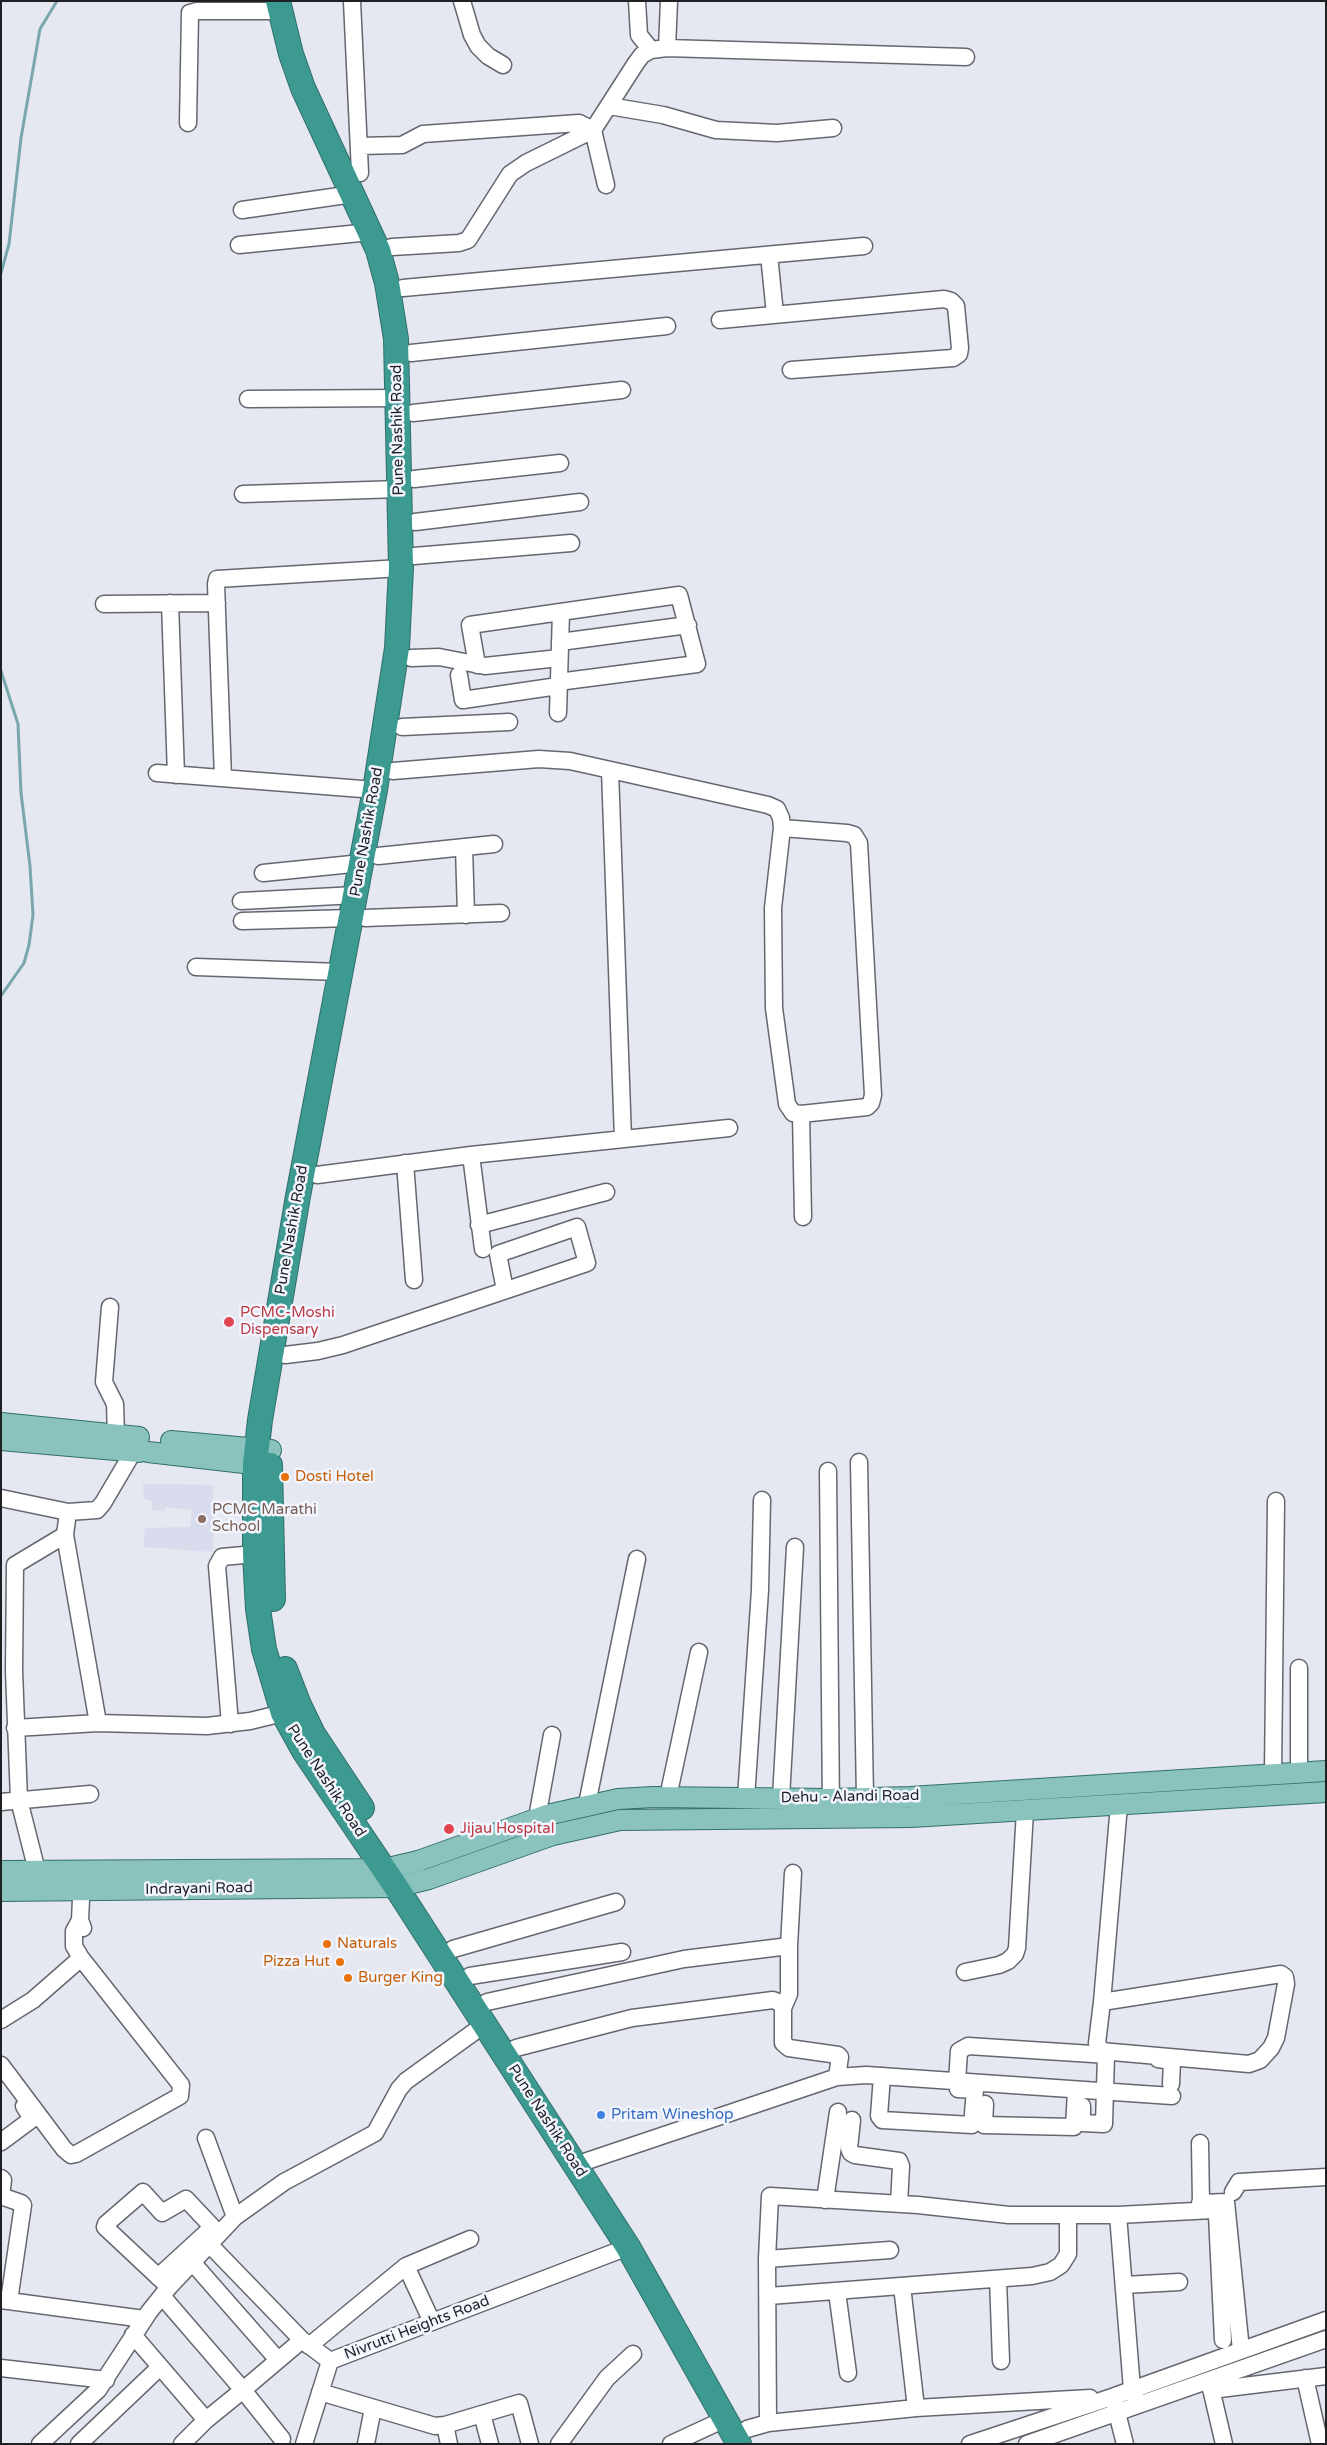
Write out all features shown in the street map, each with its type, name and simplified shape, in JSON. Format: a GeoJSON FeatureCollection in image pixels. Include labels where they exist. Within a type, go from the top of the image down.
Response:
{"type":"FeatureCollection","features":[{"type":"Feature","properties":{"kind":"highway","name":"Pune Nashik Road"},"geometry":{"type":"LineString","coordinates":[[283,4],[291,54],[303,88],[356,184],[380,243],[403,288],[411,353],[405,405]]}},
{"type":"Feature","properties":{"kind":"highway","name":"Pune Nashik Road"},"geometry":{"type":"LineString","coordinates":[[380,243],[393,312],[405,405],[411,658],[402,727],[393,771],[370,859],[358,918],[317,1175],[285,1355],[263,1457],[273,1607],[280,1648],[288,1678],[313,1734],[398,1876],[486,2013],[628,2248],[725,2419],[752,2435]]}},
{"type":"Feature","properties":{"kind":"highway","name":"Pune Nashik Road"},"geometry":{"type":"LineString","coordinates":[[407,484],[415,522],[375,790],[370,859],[356,895],[358,918],[340,972],[276,1314],[255,1554],[258,1609],[264,1649],[283,1713],[304,1751],[453,1950],[470,1976],[486,2013],[516,2048],[678,2308],[752,2435]]}},
{"type":"Feature","properties":{"kind":"main road"},"geometry":{"type":"LineString","coordinates":[[1,1423],[116,1435],[142,1447]]}},
{"type":"Feature","properties":{"kind":"main road"},"geometry":{"type":"LineString","coordinates":[[1,1440],[142,1447],[263,1457]]}},
{"type":"Feature","properties":{"kind":"main road","name":"Dehu - Alandi Road"},"geometry":{"type":"LineString","coordinates":[[398,1876],[587,1825],[620,1820],[831,1809],[865,1798],[1326,1771]]}},
{"type":"Feature","properties":{"kind":"main road","name":"Dehu - Alandi Road"},"geometry":{"type":"LineString","coordinates":[[398,1876],[418,1862],[537,1818],[587,1804],[618,1799],[668,1797],[781,1798],[831,1809],[911,1817],[1326,1792]]}},
{"type":"Feature","properties":{"kind":"main road","name":"Indrayani Road"},"geometry":{"type":"LineString","coordinates":[[1,1871],[82,1870],[398,1876]]}},
{"type":"Feature","properties":{"kind":"main road","name":"Indrayani Road"},"geometry":{"type":"LineString","coordinates":[[1,1891],[81,1890],[398,1876]]}},
{"type":"Feature","properties":{"kind":"street"},"geometry":{"type":"LineString","coordinates":[[242,210],[356,184],[359,146],[352,1]]}},
{"type":"Feature","properties":{"kind":"street"},"geometry":{"type":"LineString","coordinates":[[462,1],[472,35],[478,46],[488,56],[503,65]]}},
{"type":"Feature","properties":{"kind":"street"},"geometry":{"type":"LineString","coordinates":[[637,1],[639,35],[650,50]]}},
{"type":"Feature","properties":{"kind":"street"},"geometry":{"type":"LineString","coordinates":[[667,48],[669,1]]}},
{"type":"Feature","properties":{"kind":"street"},"geometry":{"type":"LineString","coordinates":[[188,123],[190,13],[283,4]]}},
{"type":"Feature","properties":{"kind":"street"},"geometry":{"type":"LineString","coordinates":[[239,245],[468,240],[510,174],[526,163],[593,130],[636,63],[642,55],[650,50],[667,48],[966,57]]}},
{"type":"Feature","properties":{"kind":"street"},"geometry":{"type":"LineString","coordinates":[[609,106],[664,115],[716,130],[777,133],[833,128]]}},
{"type":"Feature","properties":{"kind":"street"},"geometry":{"type":"LineString","coordinates":[[359,146],[402,145],[423,134],[566,123],[579,123],[593,130]]}},
{"type":"Feature","properties":{"kind":"street"},"geometry":{"type":"LineString","coordinates":[[593,130],[606,185]]}},
{"type":"Feature","properties":{"kind":"street"},"geometry":{"type":"LineString","coordinates":[[403,288],[864,246]]}},
{"type":"Feature","properties":{"kind":"street"},"geometry":{"type":"LineString","coordinates":[[769,255],[775,314]]}},
{"type":"Feature","properties":{"kind":"street"},"geometry":{"type":"LineString","coordinates":[[720,320],[944,299],[951,301],[956,306],[960,348],[959,354],[953,358],[791,370]]}},
{"type":"Feature","properties":{"kind":"street"},"geometry":{"type":"LineString","coordinates":[[411,353],[667,326]]}},
{"type":"Feature","properties":{"kind":"street"},"geometry":{"type":"LineString","coordinates":[[248,399],[405,405],[622,390]]}},
{"type":"Feature","properties":{"kind":"street"},"geometry":{"type":"LineString","coordinates":[[243,494],[407,484],[560,463]]}},
{"type":"Feature","properties":{"kind":"street"},"geometry":{"type":"LineString","coordinates":[[415,522],[580,502]]}},
{"type":"Feature","properties":{"kind":"street"},"geometry":{"type":"LineString","coordinates":[[222,778],[217,579],[222,577],[408,562],[572,543]]}},
{"type":"Feature","properties":{"kind":"street"},"geometry":{"type":"LineString","coordinates":[[458,675],[462,700],[697,664],[680,595],[470,624],[477,665]]}},
{"type":"Feature","properties":{"kind":"street"},"geometry":{"type":"LineString","coordinates":[[170,603],[176,775]]}},
{"type":"Feature","properties":{"kind":"street"},"geometry":{"type":"LineString","coordinates":[[104,604],[217,603]]}},
{"type":"Feature","properties":{"kind":"street"},"geometry":{"type":"LineString","coordinates":[[558,713],[561,612]]}},
{"type":"Feature","properties":{"kind":"street"},"geometry":{"type":"LineString","coordinates":[[411,658],[439,657],[477,665],[688,625]]}},
{"type":"Feature","properties":{"kind":"street"},"geometry":{"type":"LineString","coordinates":[[402,727],[509,722]]}},
{"type":"Feature","properties":{"kind":"street"},"geometry":{"type":"LineString","coordinates":[[393,771],[539,760],[570,761],[768,804],[777,809],[781,818],[782,828],[773,908],[774,1008],[787,1104],[793,1112],[801,1114],[861,1108],[871,1103],[873,1096],[859,843],[854,834],[782,828]]}},
{"type":"Feature","properties":{"kind":"street"},"geometry":{"type":"LineString","coordinates":[[610,770],[623,1139]]}},
{"type":"Feature","properties":{"kind":"street"},"geometry":{"type":"LineString","coordinates":[[157,773],[375,790]]}},
{"type":"Feature","properties":{"kind":"street"},"geometry":{"type":"LineString","coordinates":[[263,873],[494,844]]}},
{"type":"Feature","properties":{"kind":"street"},"geometry":{"type":"LineString","coordinates":[[464,847],[466,915]]}},
{"type":"Feature","properties":{"kind":"street"},"geometry":{"type":"LineString","coordinates":[[241,901],[356,895]]}},
{"type":"Feature","properties":{"kind":"street"},"geometry":{"type":"LineString","coordinates":[[242,921],[501,914]]}},
{"type":"Feature","properties":{"kind":"street"},"geometry":{"type":"LineString","coordinates":[[196,967],[340,972]]}},
{"type":"Feature","properties":{"kind":"street"},"geometry":{"type":"LineString","coordinates":[[801,1114],[803,1217]]}},
{"type":"Feature","properties":{"kind":"street"},"geometry":{"type":"LineString","coordinates":[[317,1175],[471,1155],[729,1128]]}},
{"type":"Feature","properties":{"kind":"street"},"geometry":{"type":"LineString","coordinates":[[471,1155],[483,1249]]}},
{"type":"Feature","properties":{"kind":"street"},"geometry":{"type":"LineString","coordinates":[[405,1163],[414,1280]]}},
{"type":"Feature","properties":{"kind":"street"},"geometry":{"type":"LineString","coordinates":[[479,1225],[606,1192]]}},
{"type":"Feature","properties":{"kind":"street"},"geometry":{"type":"LineString","coordinates":[[285,1355],[318,1351],[343,1345],[587,1263],[577,1227],[498,1254],[505,1290]]}},
{"type":"Feature","properties":{"kind":"street"},"geometry":{"type":"LineString","coordinates":[[110,1307],[104,1382],[115,1404],[116,1435]]}},
{"type":"Feature","properties":{"kind":"street"},"geometry":{"type":"LineString","coordinates":[[1,1498],[68,1512],[97,1510],[104,1503],[142,1447]]}},
{"type":"Feature","properties":{"kind":"street"},"geometry":{"type":"LineString","coordinates":[[859,1462],[865,1798]]}},
{"type":"Feature","properties":{"kind":"street"},"geometry":{"type":"LineString","coordinates":[[828,1471],[831,1809]]}},
{"type":"Feature","properties":{"kind":"street"},"geometry":{"type":"LineString","coordinates":[[746,1798],[760,1590],[762,1500]]}},
{"type":"Feature","properties":{"kind":"street"},"geometry":{"type":"LineString","coordinates":[[1273,1774],[1276,1501]]}},
{"type":"Feature","properties":{"kind":"street"},"geometry":{"type":"LineString","coordinates":[[68,1512],[65,1535],[98,1723]]}},
{"type":"Feature","properties":{"kind":"street"},"geometry":{"type":"LineString","coordinates":[[37,1870],[19,1800],[8,1568],[65,1535]]}},
{"type":"Feature","properties":{"kind":"street"},"geometry":{"type":"LineString","coordinates":[[781,1798],[795,1547]]}},
{"type":"Feature","properties":{"kind":"street"},"geometry":{"type":"LineString","coordinates":[[230,1724],[217,1566],[222,1557],[255,1554]]}},
{"type":"Feature","properties":{"kind":"street"},"geometry":{"type":"LineString","coordinates":[[587,1804],[637,1559]]}},
{"type":"Feature","properties":{"kind":"street"},"geometry":{"type":"LineString","coordinates":[[668,1797],[699,1652]]}},
{"type":"Feature","properties":{"kind":"street"},"geometry":{"type":"LineString","coordinates":[[1299,1668],[1299,1773]]}},
{"type":"Feature","properties":{"kind":"street"},"geometry":{"type":"LineString","coordinates":[[15,1728],[98,1723],[207,1726],[230,1724],[283,1713]]}},
{"type":"Feature","properties":{"kind":"street"},"geometry":{"type":"LineString","coordinates":[[537,1818],[552,1735]]}},
{"type":"Feature","properties":{"kind":"street"},"geometry":{"type":"LineString","coordinates":[[1,1802],[90,1794]]}},
{"type":"Feature","properties":{"kind":"street"},"geometry":{"type":"LineString","coordinates":[[1102,2002],[1281,1974],[1285,1977],[1286,1984],[1276,2038],[1271,2048],[1260,2060],[1249,2064],[1101,2051],[1097,2043],[1119,1805]]}},
{"type":"Feature","properties":{"kind":"street"},"geometry":{"type":"LineString","coordinates":[[965,1972],[998,1965],[1008,1961],[1015,1954],[1017,1948],[1025,1811]]}},
{"type":"Feature","properties":{"kind":"street"},"geometry":{"type":"LineString","coordinates":[[1,2020],[33,2000],[79,1954],[84,1931],[80,1920],[82,1870]]}},
{"type":"Feature","properties":{"kind":"street"},"geometry":{"type":"LineString","coordinates":[[793,1873],[789,1946],[789,1994],[783,2008],[784,2043],[789,2048],[840,2057],[837,2077]]}},
{"type":"Feature","properties":{"kind":"street"},"geometry":{"type":"LineString","coordinates":[[453,1950],[616,1902]]}},
{"type":"Feature","properties":{"kind":"street"},"geometry":{"type":"LineString","coordinates":[[40,2444],[98,2390],[163,2287],[213,2235],[234,2217],[284,2182],[375,2134],[399,2089],[486,2013],[684,1959],[789,1946]]}},
{"type":"Feature","properties":{"kind":"street"},"geometry":{"type":"LineString","coordinates":[[470,1976],[622,1952]]}},
{"type":"Feature","properties":{"kind":"street"},"geometry":{"type":"LineString","coordinates":[[1,2065],[64,2149],[71,2154],[76,2154],[180,2096],[181,2085],[79,1954]]}},
{"type":"Feature","properties":{"kind":"street"},"geometry":{"type":"LineString","coordinates":[[516,2048],[632,2018],[774,2000],[780,2003],[783,2008]]}},
{"type":"Feature","properties":{"kind":"street"},"geometry":{"type":"LineString","coordinates":[[881,2082],[956,2082],[1105,2092],[1171,2090],[1172,2063],[1170,2060],[968,2046],[959,2051],[956,2082]]}},
{"type":"Feature","properties":{"kind":"street"},"geometry":{"type":"LineString","coordinates":[[1079,2091],[1082,2123],[1104,2124],[1106,2055]]}},
{"type":"Feature","properties":{"kind":"street"},"geometry":{"type":"LineString","coordinates":[[1,2077],[32,2118],[1,2142]]}},
{"type":"Feature","properties":{"kind":"street"},"geometry":{"type":"LineString","coordinates":[[587,2161],[837,2077],[975,2090],[974,2123],[972,2125],[882,2120],[879,2116],[881,2082]]}},
{"type":"Feature","properties":{"kind":"street"},"geometry":{"type":"LineString","coordinates":[[985,2084],[984,2125],[1074,2128],[1079,2091]]}},
{"type":"Feature","properties":{"kind":"street"},"geometry":{"type":"LineString","coordinates":[[825,2200],[845,2116],[850,2153],[899,2161],[899,2204]]}},
{"type":"Feature","properties":{"kind":"street"},"geometry":{"type":"LineString","coordinates":[[206,2138],[234,2217]]}},
{"type":"Feature","properties":{"kind":"street"},"geometry":{"type":"LineString","coordinates":[[1200,2143],[1200,2203],[1226,2202],[1241,2350]]}},
{"type":"Feature","properties":{"kind":"street"},"geometry":{"type":"LineString","coordinates":[[1233,2192],[1239,2182],[1326,2177]]}},
{"type":"Feature","properties":{"kind":"street"},"geometry":{"type":"LineString","coordinates":[[1,2178],[3,2180],[1,2196],[22,2204],[7,2275],[5,2300],[144,2319]]}},
{"type":"Feature","properties":{"kind":"street","name":"Nivrutti Heights Road"},"geometry":{"type":"LineString","coordinates":[[163,2287],[106,2227],[106,2224],[143,2192],[162,2214],[186,2198],[213,2235],[306,2343],[330,2361],[628,2248]]}},
{"type":"Feature","properties":{"kind":"street"},"geometry":{"type":"LineString","coordinates":[[1112,2397],[916,2408],[752,2435],[769,2296],[767,2259],[770,2196],[899,2204],[982,2213],[1068,2215],[1213,2210],[1217,2215],[1223,2340]]}},
{"type":"Feature","properties":{"kind":"street"},"geometry":{"type":"LineString","coordinates":[[1118,2214],[1132,2389],[1138,2406]]}},
{"type":"Feature","properties":{"kind":"street"},"geometry":{"type":"LineString","coordinates":[[769,2296],[998,2279],[1050,2272],[1061,2265],[1068,2254],[1068,2215]]}},
{"type":"Feature","properties":{"kind":"street"},"geometry":{"type":"LineString","coordinates":[[163,2287],[192,2262],[213,2235]]}},
{"type":"Feature","properties":{"kind":"street"},"geometry":{"type":"LineString","coordinates":[[182,2444],[206,2420],[278,2360],[306,2343],[406,2266],[470,2239]]}},
{"type":"Feature","properties":{"kind":"street"},"geometry":{"type":"LineString","coordinates":[[767,2259],[890,2250]]}},
{"type":"Feature","properties":{"kind":"street"},"geometry":{"type":"LineString","coordinates":[[192,2262],[278,2360]]}},
{"type":"Feature","properties":{"kind":"street"},"geometry":{"type":"LineString","coordinates":[[406,2266],[432,2322]]}},
{"type":"Feature","properties":{"kind":"street"},"geometry":{"type":"LineString","coordinates":[[998,2279],[1001,2361]]}},
{"type":"Feature","properties":{"kind":"street"},"geometry":{"type":"LineString","coordinates":[[1124,2285],[1179,2282]]}},
{"type":"Feature","properties":{"kind":"street"},"geometry":{"type":"LineString","coordinates":[[902,2286],[916,2408]]}},
{"type":"Feature","properties":{"kind":"street"},"geometry":{"type":"LineString","coordinates":[[163,2287],[282,2439]]}},
{"type":"Feature","properties":{"kind":"street"},"geometry":{"type":"LineString","coordinates":[[836,2292],[848,2373]]}},
{"type":"Feature","properties":{"kind":"street"},"geometry":{"type":"LineString","coordinates":[[1208,2377],[1241,2350],[1326,2320]]}},
{"type":"Feature","properties":{"kind":"street"},"geometry":{"type":"LineString","coordinates":[[133,2335],[206,2420]]}},
{"type":"Feature","properties":{"kind":"street"},"geometry":{"type":"LineString","coordinates":[[1027,2444],[1138,2406],[1208,2377],[1326,2339]]}},
{"type":"Feature","properties":{"kind":"street"},"geometry":{"type":"LineString","coordinates":[[1258,2344],[1264,2359]]}},
{"type":"Feature","properties":{"kind":"street"},"geometry":{"type":"LineString","coordinates":[[559,2444],[607,2378],[633,2354]]}},
{"type":"Feature","properties":{"kind":"street"},"geometry":{"type":"LineString","coordinates":[[304,2444],[330,2361]]}},
{"type":"Feature","properties":{"kind":"street"},"geometry":{"type":"LineString","coordinates":[[80,2444],[160,2367]]}},
{"type":"Feature","properties":{"kind":"street"},"geometry":{"type":"LineString","coordinates":[[1,2368],[106,2380]]}},
{"type":"Feature","properties":{"kind":"street"},"geometry":{"type":"LineString","coordinates":[[970,2444],[1132,2389],[1208,2377],[1304,2378],[1326,2376]]}},
{"type":"Feature","properties":{"kind":"street"},"geometry":{"type":"LineString","coordinates":[[1208,2377],[1224,2444]]}},
{"type":"Feature","properties":{"kind":"street"},"geometry":{"type":"LineString","coordinates":[[1304,2378],[1320,2444]]}},
{"type":"Feature","properties":{"kind":"street"},"geometry":{"type":"LineString","coordinates":[[320,2392],[427,2424],[445,2425],[519,2402],[530,2444]]}},
{"type":"Feature","properties":{"kind":"street"},"geometry":{"type":"LineString","coordinates":[[1112,2397],[1118,2413],[1125,2444]]}},
{"type":"Feature","properties":{"kind":"street"},"geometry":{"type":"LineString","coordinates":[[366,2444],[373,2408]]}},
{"type":"Feature","properties":{"kind":"street"},"geometry":{"type":"LineString","coordinates":[[482,2414],[490,2444]]}},
{"type":"Feature","properties":{"kind":"street"},"geometry":{"type":"LineString","coordinates":[[671,2444],[725,2419]]}},
{"type":"Feature","properties":{"kind":"street"},"geometry":{"type":"LineString","coordinates":[[445,2425],[449,2444]]}},
{"type":"Feature","properties":{"kind":"shaded area","name":"PCMC Marathi School"},"geometry":{"type":"Polygon","coordinates":[[[143,1484],[213,1485],[213,1552],[143,1547],[145,1528],[190,1527],[192,1510],[166,1507],[165,1511],[152,1510],[152,1501],[144,1499],[143,1484]]]}},
{"type":"Feature","properties":{"kind":"waterway"},"geometry":{"type":"LineString","coordinates":[[1,273],[9,244],[21,138],[40,29],[57,1]]}},
{"type":"Feature","properties":{"kind":"waterway"},"geometry":{"type":"LineString","coordinates":[[1,671],[18,724],[21,793],[30,866],[33,915],[29,945],[24,963],[1,996]]}},
{"type":"Feature","properties":{"kind":"place","name":"PCMC-Moshi Dispensary"},"geometry":{"type":"Point","coordinates":[229,1322]}},
{"type":"Feature","properties":{"kind":"place","name":"Dosti Hotel"},"geometry":{"type":"Point","coordinates":[285,1477]}},
{"type":"Feature","properties":{"kind":"place","name":"PCMC Marathi School"},"geometry":{"type":"Point","coordinates":[202,1519]}},
{"type":"Feature","properties":{"kind":"place","name":"Jijau Hospital"},"geometry":{"type":"Point","coordinates":[449,1829]}},
{"type":"Feature","properties":{"kind":"place","name":"Naturals"},"geometry":{"type":"Point","coordinates":[327,1944]}},
{"type":"Feature","properties":{"kind":"place","name":"Pizza Hut"},"geometry":{"type":"Point","coordinates":[340,1962]}},
{"type":"Feature","properties":{"kind":"place","name":"Burger King"},"geometry":{"type":"Point","coordinates":[348,1978]}},
{"type":"Feature","properties":{"kind":"place","name":"Pritam Wineshop"},"geometry":{"type":"Point","coordinates":[601,2115]}}]}
